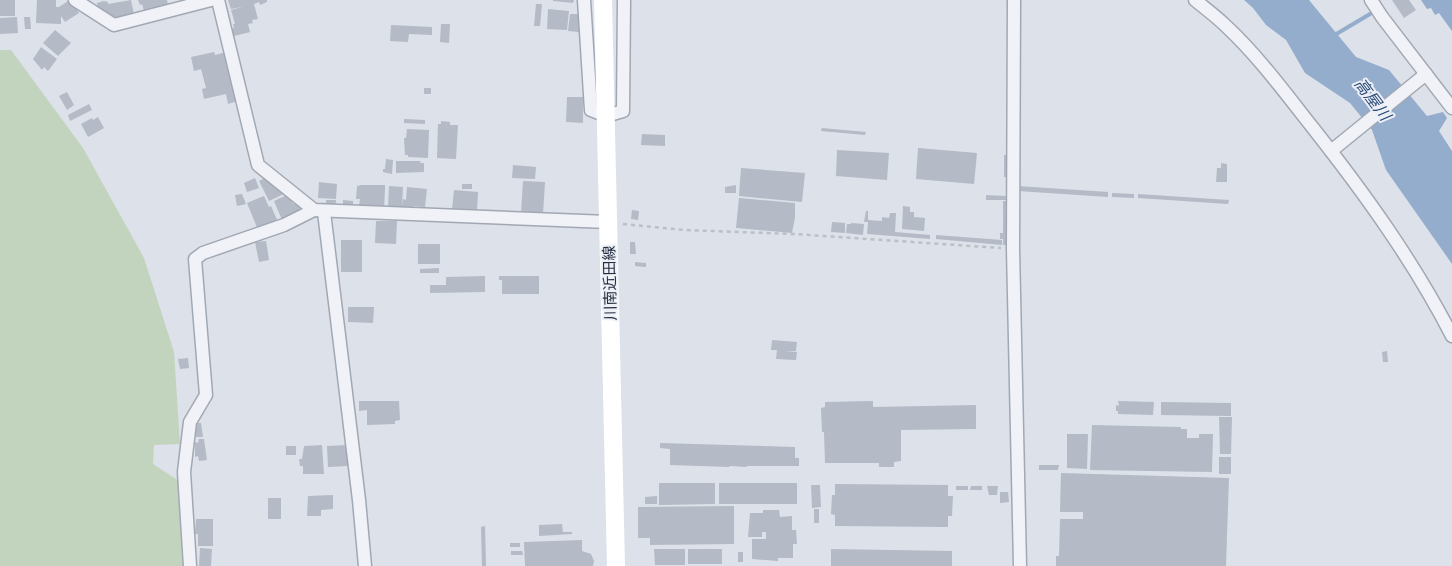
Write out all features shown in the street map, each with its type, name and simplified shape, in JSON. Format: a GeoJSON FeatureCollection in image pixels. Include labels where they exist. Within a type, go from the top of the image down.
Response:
{"type":"FeatureCollection","features":[{"type":"Feature","properties":{"kind":"main road","name":"川南近田線"},"geometry":{"type":"LineString","coordinates":[[603,0],[616,566]]}},
{"type":"Feature","properties":{"kind":"street"},"geometry":{"type":"LineString","coordinates":[[75,0],[114,25],[211,0]]}},
{"type":"Feature","properties":{"kind":"street"},"geometry":{"type":"LineString","coordinates":[[218,0],[258,165],[319,211],[359,500],[365,566]]}},
{"type":"Feature","properties":{"kind":"street"},"geometry":{"type":"LineString","coordinates":[[584,0],[591,110],[606,116],[623,111],[624,0]]}},
{"type":"Feature","properties":{"kind":"street"},"geometry":{"type":"LineString","coordinates":[[1014,0],[1013,249],[1020,566]]}},
{"type":"Feature","properties":{"kind":"street"},"geometry":{"type":"LineString","coordinates":[[1195,0],[1233,33],[1335,147],[1434,302],[1452,336]]}},
{"type":"Feature","properties":{"kind":"street"},"geometry":{"type":"LineString","coordinates":[[1371,0],[1423,76],[1452,108]]}},
{"type":"Feature","properties":{"kind":"street"},"geometry":{"type":"LineString","coordinates":[[1335,147],[1423,76]]}},
{"type":"Feature","properties":{"kind":"street"},"geometry":{"type":"LineString","coordinates":[[190,566],[184,472],[190,422],[206,395],[196,259],[203,253],[319,211],[608,222]]}},
{"type":"Feature","properties":{"kind":"path"},"geometry":{"type":"LineString","coordinates":[[608,222],[684,230],[794,234],[1013,249]]}},
{"type":"Feature","properties":{"kind":"green space"},"geometry":{"type":"Polygon","coordinates":[[[0,50],[11,50],[83,148],[144,258],[174,352],[180,444],[154,445],[153,464],[185,485],[188,566],[0,566],[0,50]]]}},
{"type":"Feature","properties":{"kind":"water","name":"高屋川"},"geometry":{"type":"Polygon","coordinates":[[[1244,0],[1309,0],[1356,57],[1389,70],[1427,116],[1443,112],[1447,118],[1439,131],[1452,151],[1452,264],[1386,170],[1372,130],[1350,103],[1305,73],[1286,40],[1266,25],[1244,0]]]}},
{"type":"Feature","properties":{"kind":"water"},"geometry":{"type":"Polygon","coordinates":[[[1421,0],[1452,0],[1452,31],[1439,13],[1435,15],[1431,8],[1427,9],[1421,0]]]}},
{"type":"Feature","properties":{"kind":"building"},"geometry":{"type":"Polygon","coordinates":[[[0,0],[15,0],[15,16],[0,16],[0,0]]]}},
{"type":"Feature","properties":{"kind":"building"},"geometry":{"type":"Polygon","coordinates":[[[37,0],[56,0],[56,7],[68,1],[71,5],[73,3],[79,13],[65,22],[61,16],[61,24],[36,23],[37,0]]]}},
{"type":"Feature","properties":{"kind":"building"},"geometry":{"type":"Polygon","coordinates":[[[131,0],[134,14],[113,18],[112,15],[98,10],[97,3],[104,1],[108,2],[108,4],[131,0]]]}},
{"type":"Feature","properties":{"kind":"building"},"geometry":{"type":"Polygon","coordinates":[[[138,0],[167,0],[168,5],[144,11],[142,4],[140,5],[138,0]]]}},
{"type":"Feature","properties":{"kind":"building"},"geometry":{"type":"Polygon","coordinates":[[[228,0],[267,0],[267,2],[260,5],[259,2],[254,4],[258,19],[252,20],[253,23],[248,24],[250,32],[234,36],[231,29],[234,28],[233,24],[235,24],[231,10],[242,7],[231,9],[228,0]]]}},
{"type":"Feature","properties":{"kind":"building"},"geometry":{"type":"Polygon","coordinates":[[[553,0],[574,0],[573,3],[553,0]]]}},
{"type":"Feature","properties":{"kind":"building"},"geometry":{"type":"Polygon","coordinates":[[[1392,0],[1409,0],[1416,10],[1404,18],[1392,0]]]}},
{"type":"Feature","properties":{"kind":"building"},"geometry":{"type":"Polygon","coordinates":[[[536,4],[542,4],[540,26],[534,26],[536,4]]]}},
{"type":"Feature","properties":{"kind":"building"},"geometry":{"type":"Polygon","coordinates":[[[548,9],[569,11],[567,30],[547,29],[548,9]]]}},
{"type":"Feature","properties":{"kind":"building"},"geometry":{"type":"Polygon","coordinates":[[[570,14],[580,14],[579,32],[568,31],[570,14]]]}},
{"type":"Feature","properties":{"kind":"building"},"geometry":{"type":"Polygon","coordinates":[[[17,17],[18,33],[0,34],[0,18],[17,17]]]}},
{"type":"Feature","properties":{"kind":"building"},"geometry":{"type":"Polygon","coordinates":[[[24,17],[30,17],[31,29],[25,29],[24,17]]]}},
{"type":"Feature","properties":{"kind":"building"},"geometry":{"type":"Polygon","coordinates":[[[441,24],[450,24],[449,43],[440,42],[441,24]]]}},
{"type":"Feature","properties":{"kind":"building"},"geometry":{"type":"Polygon","coordinates":[[[391,25],[432,27],[432,35],[409,34],[408,42],[390,41],[391,25]]]}},
{"type":"Feature","properties":{"kind":"building"},"geometry":{"type":"Polygon","coordinates":[[[55,30],[71,43],[58,56],[43,43],[55,30]]]}},
{"type":"Feature","properties":{"kind":"building"},"geometry":{"type":"Polygon","coordinates":[[[41,47],[57,59],[48,71],[44,67],[42,70],[33,59],[41,47]]]}},
{"type":"Feature","properties":{"kind":"building"},"geometry":{"type":"Polygon","coordinates":[[[214,52],[215,55],[226,52],[238,101],[228,104],[226,94],[204,99],[202,89],[206,88],[201,69],[194,71],[191,57],[214,52]]]}},
{"type":"Feature","properties":{"kind":"building"},"geometry":{"type":"Polygon","coordinates":[[[424,88],[431,88],[431,94],[424,94],[424,88]]]}},
{"type":"Feature","properties":{"kind":"building"},"geometry":{"type":"Polygon","coordinates":[[[67,92],[74,105],[67,110],[59,96],[67,92]]]}},
{"type":"Feature","properties":{"kind":"building"},"geometry":{"type":"Polygon","coordinates":[[[567,97],[583,97],[583,123],[566,122],[567,97]]]}},
{"type":"Feature","properties":{"kind":"building"},"geometry":{"type":"Polygon","coordinates":[[[89,104],[92,110],[70,121],[68,115],[89,104]]]}},
{"type":"Feature","properties":{"kind":"building"},"geometry":{"type":"Polygon","coordinates":[[[98,117],[104,128],[88,137],[81,124],[98,117]]]}},
{"type":"Feature","properties":{"kind":"building"},"geometry":{"type":"Polygon","coordinates":[[[404,119],[425,120],[425,124],[404,123],[404,119]]]}},
{"type":"Feature","properties":{"kind":"building"},"geometry":{"type":"Polygon","coordinates":[[[441,121],[450,122],[450,125],[458,125],[456,159],[437,158],[438,124],[441,124],[441,121]]]}},
{"type":"Feature","properties":{"kind":"building"},"geometry":{"type":"Polygon","coordinates":[[[822,128],[866,132],[865,135],[821,131],[822,128]]]}},
{"type":"Feature","properties":{"kind":"building"},"geometry":{"type":"Polygon","coordinates":[[[407,129],[429,130],[428,158],[408,157],[408,155],[405,155],[404,138],[406,138],[407,129]]]}},
{"type":"Feature","properties":{"kind":"building"},"geometry":{"type":"Polygon","coordinates":[[[642,134],[665,135],[665,146],[641,145],[642,134]]]}},
{"type":"Feature","properties":{"kind":"building"},"geometry":{"type":"Polygon","coordinates":[[[918,148],[977,153],[974,184],[916,179],[918,148]]]}},
{"type":"Feature","properties":{"kind":"building"},"geometry":{"type":"Polygon","coordinates":[[[837,150],[889,153],[887,180],[836,176],[837,150]]]}},
{"type":"Feature","properties":{"kind":"building"},"geometry":{"type":"Polygon","coordinates":[[[1004,155],[1007,155],[1007,177],[1004,177],[1004,155]]]}},
{"type":"Feature","properties":{"kind":"building"},"geometry":{"type":"Polygon","coordinates":[[[386,159],[393,160],[392,174],[383,172],[386,159]]]}},
{"type":"Feature","properties":{"kind":"building"},"geometry":{"type":"Polygon","coordinates":[[[396,161],[421,161],[420,163],[424,163],[424,172],[396,173],[396,161]]]}},
{"type":"Feature","properties":{"kind":"building"},"geometry":{"type":"Polygon","coordinates":[[[1221,163],[1227,164],[1227,182],[1216,182],[1217,168],[1221,168],[1221,163]]]}},
{"type":"Feature","properties":{"kind":"building"},"geometry":{"type":"Polygon","coordinates":[[[513,165],[536,167],[535,179],[512,178],[513,165]]]}},
{"type":"Feature","properties":{"kind":"building"},"geometry":{"type":"Polygon","coordinates":[[[741,168],[805,173],[802,202],[739,196],[741,168]]]}},
{"type":"Feature","properties":{"kind":"building"},"geometry":{"type":"Polygon","coordinates":[[[266,177],[286,193],[269,201],[259,181],[266,177]]]}},
{"type":"Feature","properties":{"kind":"building"},"geometry":{"type":"Polygon","coordinates":[[[255,178],[259,188],[247,192],[244,183],[255,178]]]}},
{"type":"Feature","properties":{"kind":"building"},"geometry":{"type":"Polygon","coordinates":[[[523,181],[545,182],[543,214],[521,213],[523,181]]]}},
{"type":"Feature","properties":{"kind":"building"},"geometry":{"type":"Polygon","coordinates":[[[319,182],[337,184],[336,199],[318,198],[319,182]]]}},
{"type":"Feature","properties":{"kind":"building"},"geometry":{"type":"Polygon","coordinates":[[[462,184],[472,184],[472,189],[462,189],[462,184]]]}},
{"type":"Feature","properties":{"kind":"building"},"geometry":{"type":"Polygon","coordinates":[[[385,185],[384,210],[359,206],[360,199],[356,199],[357,186],[385,185]]]}},
{"type":"Feature","properties":{"kind":"building"},"geometry":{"type":"Polygon","coordinates":[[[736,185],[736,193],[725,193],[725,187],[736,185]]]}},
{"type":"Feature","properties":{"kind":"building"},"geometry":{"type":"Polygon","coordinates":[[[389,186],[403,187],[402,207],[403,199],[406,200],[407,187],[427,189],[425,207],[413,206],[413,211],[388,208],[389,186]]]}},
{"type":"Feature","properties":{"kind":"building"},"geometry":{"type":"Polygon","coordinates":[[[1018,186],[1108,192],[1108,197],[1018,191],[1018,186]]]}},
{"type":"Feature","properties":{"kind":"building"},"geometry":{"type":"Polygon","coordinates":[[[454,190],[478,192],[477,212],[452,210],[454,190]]]}},
{"type":"Feature","properties":{"kind":"building"},"geometry":{"type":"Polygon","coordinates":[[[1112,193],[1134,194],[1134,198],[1112,197],[1112,193]]]}},
{"type":"Feature","properties":{"kind":"building"},"geometry":{"type":"Polygon","coordinates":[[[242,194],[246,204],[237,206],[235,195],[242,194]]]}},
{"type":"Feature","properties":{"kind":"building"},"geometry":{"type":"Polygon","coordinates":[[[289,194],[293,204],[297,203],[301,211],[282,220],[274,201],[289,194]]]}},
{"type":"Feature","properties":{"kind":"building"},"geometry":{"type":"Polygon","coordinates":[[[1138,194],[1229,200],[1228,204],[1138,198],[1138,194]]]}},
{"type":"Feature","properties":{"kind":"building"},"geometry":{"type":"Polygon","coordinates":[[[986,195],[1006,196],[1006,200],[986,200],[986,195]]]}},
{"type":"Feature","properties":{"kind":"building"},"geometry":{"type":"Polygon","coordinates":[[[264,196],[278,222],[258,230],[247,203],[264,196]]]}},
{"type":"Feature","properties":{"kind":"building"},"geometry":{"type":"Polygon","coordinates":[[[739,198],[795,203],[792,233],[736,228],[739,198]]]}},
{"type":"Feature","properties":{"kind":"building"},"geometry":{"type":"Polygon","coordinates":[[[326,200],[336,200],[335,210],[326,209],[326,200]]]}},
{"type":"Feature","properties":{"kind":"building"},"geometry":{"type":"Polygon","coordinates":[[[343,200],[353,201],[353,210],[343,209],[343,200]]]}},
{"type":"Feature","properties":{"kind":"building"},"geometry":{"type":"Polygon","coordinates":[[[1003,201],[1006,201],[1006,245],[1003,245],[1003,239],[1000,239],[1000,233],[1003,233],[1003,201]]]}},
{"type":"Feature","properties":{"kind":"building"},"geometry":{"type":"Polygon","coordinates":[[[903,206],[910,207],[910,212],[914,212],[914,217],[925,218],[924,231],[902,229],[903,206]]]}},
{"type":"Feature","properties":{"kind":"building"},"geometry":{"type":"Polygon","coordinates":[[[632,210],[639,211],[638,220],[631,219],[632,210]]]}},
{"type":"Feature","properties":{"kind":"building"},"geometry":{"type":"Polygon","coordinates":[[[866,211],[868,211],[868,220],[882,221],[882,217],[889,218],[890,213],[896,213],[895,232],[930,235],[930,239],[867,234],[868,222],[864,222],[866,211]]]}},
{"type":"Feature","properties":{"kind":"building"},"geometry":{"type":"Polygon","coordinates":[[[376,221],[397,221],[396,244],[375,243],[376,221]]]}},
{"type":"Feature","properties":{"kind":"building"},"geometry":{"type":"Polygon","coordinates":[[[832,222],[845,223],[845,233],[831,232],[832,222]]]}},
{"type":"Feature","properties":{"kind":"building"},"geometry":{"type":"Polygon","coordinates":[[[847,224],[864,224],[863,235],[846,233],[847,224]]]}},
{"type":"Feature","properties":{"kind":"building"},"geometry":{"type":"Polygon","coordinates":[[[936,235],[1002,240],[1002,245],[936,239],[936,235]]]}},
{"type":"Feature","properties":{"kind":"building"},"geometry":{"type":"Polygon","coordinates":[[[341,240],[362,240],[362,272],[341,272],[341,240]]]}},
{"type":"Feature","properties":{"kind":"building"},"geometry":{"type":"Polygon","coordinates":[[[266,241],[269,260],[259,262],[255,242],[266,241]]]}},
{"type":"Feature","properties":{"kind":"building"},"geometry":{"type":"Polygon","coordinates":[[[630,242],[635,242],[636,254],[630,254],[630,242]]]}},
{"type":"Feature","properties":{"kind":"building"},"geometry":{"type":"Polygon","coordinates":[[[418,244],[440,244],[440,264],[418,264],[418,244]]]}},
{"type":"Feature","properties":{"kind":"building"},"geometry":{"type":"Polygon","coordinates":[[[635,262],[646,263],[646,267],[635,266],[635,262]]]}},
{"type":"Feature","properties":{"kind":"building"},"geometry":{"type":"Polygon","coordinates":[[[439,268],[439,273],[420,273],[420,269],[439,268]]]}},
{"type":"Feature","properties":{"kind":"building"},"geometry":{"type":"Polygon","coordinates":[[[485,276],[485,292],[430,293],[430,285],[446,285],[446,277],[485,276]]]}},
{"type":"Feature","properties":{"kind":"building"},"geometry":{"type":"Polygon","coordinates":[[[499,276],[539,276],[539,294],[502,294],[502,280],[499,280],[499,276]]]}},
{"type":"Feature","properties":{"kind":"building"},"geometry":{"type":"Polygon","coordinates":[[[348,307],[374,307],[373,323],[348,322],[348,307]]]}},
{"type":"Feature","properties":{"kind":"building"},"geometry":{"type":"Polygon","coordinates":[[[772,340],[797,342],[796,351],[785,351],[797,352],[796,360],[776,359],[777,350],[771,350],[772,340]]]}},
{"type":"Feature","properties":{"kind":"building"},"geometry":{"type":"Polygon","coordinates":[[[1387,351],[1388,362],[1383,362],[1382,352],[1387,351]]]}},
{"type":"Feature","properties":{"kind":"building"},"geometry":{"type":"Polygon","coordinates":[[[188,358],[189,368],[180,369],[178,359],[188,358]]]}},
{"type":"Feature","properties":{"kind":"building"},"geometry":{"type":"Polygon","coordinates":[[[359,401],[399,401],[400,420],[395,421],[395,424],[367,425],[367,410],[359,411],[359,401]]]}},
{"type":"Feature","properties":{"kind":"building"},"geometry":{"type":"Polygon","coordinates":[[[873,401],[873,407],[976,405],[976,429],[901,430],[901,461],[894,462],[894,467],[879,467],[879,463],[825,463],[821,408],[825,407],[825,402],[873,401]]]}},
{"type":"Feature","properties":{"kind":"building"},"geometry":{"type":"Polygon","coordinates":[[[1118,401],[1154,402],[1153,415],[1118,414],[1116,405],[1119,406],[1118,401]]]}},
{"type":"Feature","properties":{"kind":"building"},"geometry":{"type":"Polygon","coordinates":[[[1161,402],[1231,403],[1231,416],[1161,415],[1161,402]]]}},
{"type":"Feature","properties":{"kind":"building"},"geometry":{"type":"Polygon","coordinates":[[[1219,417],[1232,417],[1231,454],[1220,454],[1219,417]]]}},
{"type":"Feature","properties":{"kind":"building"},"geometry":{"type":"Polygon","coordinates":[[[194,423],[201,423],[203,437],[196,437],[194,423]]]}},
{"type":"Feature","properties":{"kind":"building"},"geometry":{"type":"Polygon","coordinates":[[[1092,425],[1181,427],[1181,429],[1187,429],[1187,438],[1199,438],[1199,434],[1213,434],[1212,472],[1090,470],[1092,425]]]}},
{"type":"Feature","properties":{"kind":"building"},"geometry":{"type":"Polygon","coordinates":[[[1067,434],[1088,434],[1087,469],[1067,468],[1067,434]]]}},
{"type":"Feature","properties":{"kind":"building"},"geometry":{"type":"Polygon","coordinates":[[[199,439],[204,439],[207,460],[199,461],[198,456],[195,457],[195,442],[198,443],[199,439]]]}},
{"type":"Feature","properties":{"kind":"building"},"geometry":{"type":"Polygon","coordinates":[[[660,443],[795,447],[795,458],[799,458],[799,466],[729,467],[670,465],[670,449],[660,448],[660,443]]]}},
{"type":"Feature","properties":{"kind":"building"},"geometry":{"type":"Polygon","coordinates":[[[322,445],[324,474],[303,474],[303,466],[300,466],[299,459],[302,459],[304,446],[322,445]]]}},
{"type":"Feature","properties":{"kind":"building"},"geometry":{"type":"Polygon","coordinates":[[[347,445],[348,466],[328,467],[327,446],[347,445]]]}},
{"type":"Feature","properties":{"kind":"building"},"geometry":{"type":"Polygon","coordinates":[[[286,446],[296,446],[296,455],[286,455],[286,446]]]}},
{"type":"Feature","properties":{"kind":"building"},"geometry":{"type":"Polygon","coordinates":[[[1219,457],[1231,457],[1231,474],[1219,474],[1219,457]]]}},
{"type":"Feature","properties":{"kind":"building"},"geometry":{"type":"Polygon","coordinates":[[[1039,465],[1059,465],[1058,470],[1039,470],[1039,465]]]}},
{"type":"Feature","properties":{"kind":"building"},"geometry":{"type":"Polygon","coordinates":[[[1061,473],[1229,478],[1226,566],[1056,566],[1056,556],[1059,556],[1060,519],[1083,519],[1083,512],[1060,512],[1061,473]]]}},
{"type":"Feature","properties":{"kind":"building"},"geometry":{"type":"Polygon","coordinates":[[[659,483],[715,483],[715,504],[659,505],[659,483]]]}},
{"type":"Feature","properties":{"kind":"building"},"geometry":{"type":"Polygon","coordinates":[[[719,483],[797,483],[797,504],[719,504],[719,483]]]}},
{"type":"Feature","properties":{"kind":"building"},"geometry":{"type":"Polygon","coordinates":[[[835,484],[948,485],[948,496],[953,496],[952,516],[948,516],[948,527],[835,526],[835,515],[831,514],[832,495],[835,495],[835,484]]]}},
{"type":"Feature","properties":{"kind":"building"},"geometry":{"type":"Polygon","coordinates":[[[811,485],[820,485],[821,507],[812,508],[811,485]]]}},
{"type":"Feature","properties":{"kind":"building"},"geometry":{"type":"Polygon","coordinates":[[[956,486],[968,486],[968,490],[956,490],[956,486]]]}},
{"type":"Feature","properties":{"kind":"building"},"geometry":{"type":"Polygon","coordinates":[[[971,486],[982,486],[982,490],[970,490],[971,486]]]}},
{"type":"Feature","properties":{"kind":"building"},"geometry":{"type":"Polygon","coordinates":[[[987,486],[998,486],[997,495],[989,495],[987,486]]]}},
{"type":"Feature","properties":{"kind":"building"},"geometry":{"type":"Polygon","coordinates":[[[1000,492],[1008,492],[1009,502],[1000,503],[1000,492]]]}},
{"type":"Feature","properties":{"kind":"building"},"geometry":{"type":"Polygon","coordinates":[[[333,495],[333,509],[321,510],[321,516],[307,516],[308,496],[333,495]]]}},
{"type":"Feature","properties":{"kind":"building"},"geometry":{"type":"Polygon","coordinates":[[[657,496],[657,504],[645,504],[645,497],[657,496]]]}},
{"type":"Feature","properties":{"kind":"building"},"geometry":{"type":"Polygon","coordinates":[[[268,498],[281,498],[281,519],[268,519],[268,498]]]}},
{"type":"Feature","properties":{"kind":"building"},"geometry":{"type":"Polygon","coordinates":[[[734,506],[734,544],[650,545],[650,538],[638,538],[638,507],[734,506]]]}},
{"type":"Feature","properties":{"kind":"building"},"geometry":{"type":"Polygon","coordinates":[[[814,509],[819,509],[819,523],[814,523],[814,509]]]}},
{"type":"Feature","properties":{"kind":"building"},"geometry":{"type":"Polygon","coordinates":[[[763,510],[779,510],[780,517],[792,516],[792,530],[796,530],[797,544],[793,544],[793,558],[778,558],[778,561],[752,559],[752,539],[766,539],[766,532],[762,532],[762,537],[748,537],[750,513],[763,513],[763,510]]]}},
{"type":"Feature","properties":{"kind":"building"},"geometry":{"type":"Polygon","coordinates":[[[196,519],[213,519],[213,546],[198,546],[198,534],[195,534],[196,519]]]}},
{"type":"Feature","properties":{"kind":"building"},"geometry":{"type":"Polygon","coordinates":[[[562,524],[563,532],[572,532],[572,534],[539,536],[539,525],[562,524]]]}},
{"type":"Feature","properties":{"kind":"building"},"geometry":{"type":"Polygon","coordinates":[[[485,526],[486,566],[482,566],[481,527],[485,526]]]}},
{"type":"Feature","properties":{"kind":"building"},"geometry":{"type":"Polygon","coordinates":[[[582,540],[582,551],[591,554],[594,561],[593,566],[525,566],[524,542],[582,540]]]}},
{"type":"Feature","properties":{"kind":"building"},"geometry":{"type":"Polygon","coordinates":[[[510,543],[520,543],[520,547],[510,547],[510,543]]]}},
{"type":"Feature","properties":{"kind":"building"},"geometry":{"type":"Polygon","coordinates":[[[200,548],[212,549],[211,566],[199,566],[200,548]]]}},
{"type":"Feature","properties":{"kind":"building"},"geometry":{"type":"Polygon","coordinates":[[[654,549],[685,549],[685,565],[655,565],[654,549]]]}},
{"type":"Feature","properties":{"kind":"building"},"geometry":{"type":"Polygon","coordinates":[[[688,549],[722,549],[722,564],[688,564],[688,549]]]}},
{"type":"Feature","properties":{"kind":"building"},"geometry":{"type":"Polygon","coordinates":[[[831,549],[952,551],[952,566],[831,566],[831,549]]]}},
{"type":"Feature","properties":{"kind":"building"},"geometry":{"type":"Polygon","coordinates":[[[511,551],[522,551],[523,555],[511,555],[511,551]]]}},
{"type":"Feature","properties":{"kind":"building"},"geometry":{"type":"Polygon","coordinates":[[[738,552],[743,552],[743,562],[738,562],[738,552]]]}},
{"type":"Feature","properties":{"kind":"waterway"},"geometry":{"type":"LineString","coordinates":[[1333,36],[1370,14]]}}]}
